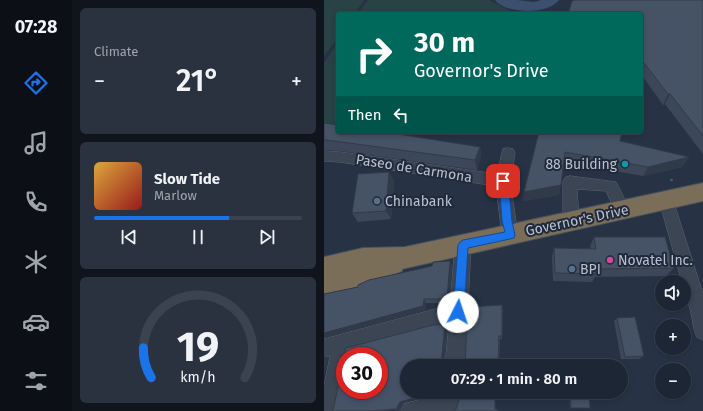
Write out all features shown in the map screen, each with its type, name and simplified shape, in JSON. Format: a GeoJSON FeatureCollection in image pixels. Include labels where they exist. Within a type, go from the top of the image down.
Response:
{"type":"FeatureCollection","features":[{"type":"Feature","properties":{"kind":"highway","name":"Governor's Drive"},"geometry":{"type":"LineString","coordinates":[[324,268],[363,260],[405,258],[622,210],[669,187],[703,192]]}},
{"type":"Feature","properties":{"kind":"highway","name":"Governor's Drive"},"geometry":{"type":"LineString","coordinates":[[324,284],[363,276],[405,258]]}},
{"type":"Feature","properties":{"kind":"street"},"geometry":{"type":"LineString","coordinates":[[508,153],[503,181],[510,235]]}},
{"type":"Feature","properties":{"kind":"street","name":"Paseo de Carmona"},"geometry":{"type":"LineString","coordinates":[[324,156],[340,156],[503,181]]}},
{"type":"Feature","properties":{"kind":"street"},"geometry":{"type":"LineString","coordinates":[[571,221],[570,182],[611,186],[622,210]]}},
{"type":"Feature","properties":{"kind":"street"},"geometry":{"type":"LineString","coordinates":[[669,187],[702,316],[703,331]]}},
{"type":"Feature","properties":{"kind":"street"},"geometry":{"type":"LineString","coordinates":[[455,359],[463,245]]}},
{"type":"Feature","properties":{"kind":"street"},"geometry":{"type":"LineString","coordinates":[[329,411],[333,346],[458,312]]}},
{"type":"Feature","properties":{"kind":"street"},"geometry":{"type":"LineString","coordinates":[[411,411],[451,402]]}},
{"type":"Feature","properties":{"kind":"green space"},"geometry":{"type":"Polygon","coordinates":[[[324,0],[364,0],[355,12],[336,12],[336,40],[324,56],[324,0]]]}},
{"type":"Feature","properties":{"kind":"green space"},"geometry":{"type":"Polygon","coordinates":[[[368,0],[489,0],[512,12],[359,12],[368,0]]]}},
{"type":"Feature","properties":{"kind":"green space"},"geometry":{"type":"Polygon","coordinates":[[[336,46],[336,125],[324,123],[324,63],[336,46]]]}},
{"type":"Feature","properties":{"kind":"building"},"geometry":{"type":"Polygon","coordinates":[[[703,0],[703,136],[643,62],[643,12],[569,12],[572,1],[703,0]]]}},
{"type":"Feature","properties":{"kind":"building"},"geometry":{"type":"Polygon","coordinates":[[[324,123],[336,125],[336,134],[398,134],[480,147],[475,160],[324,140],[324,123]]]}},
{"type":"Feature","properties":{"kind":"building","name":"88 Building"},"geometry":{"type":"Polygon","coordinates":[[[538,134],[622,134],[620,141],[689,157],[648,167],[565,152],[561,185],[524,192],[538,134]]]}},
{"type":"Feature","properties":{"kind":"building"},"geometry":{"type":"Polygon","coordinates":[[[389,172],[386,211],[352,213],[358,174],[389,172]]]}},
{"type":"Feature","properties":{"kind":"building"},"geometry":{"type":"Polygon","coordinates":[[[594,237],[665,237],[674,268],[596,269],[596,274],[555,273],[554,248],[596,249],[594,237]]]}},
{"type":"Feature","properties":{"kind":"building"},"geometry":{"type":"Polygon","coordinates":[[[450,261],[447,299],[424,299],[423,306],[324,333],[324,294],[358,287],[358,285],[369,280],[432,266],[433,262],[450,261]]]}},
{"type":"Feature","properties":{"kind":"building"},"geometry":{"type":"Polygon","coordinates":[[[502,305],[502,336],[499,336],[498,359],[465,359],[468,307],[502,305]]]}},
{"type":"Feature","properties":{"kind":"building"},"geometry":{"type":"Polygon","coordinates":[[[635,317],[644,356],[625,357],[617,318],[635,317]]]}},
{"type":"Feature","properties":{"kind":"building"},"geometry":{"type":"Polygon","coordinates":[[[445,324],[442,359],[400,359],[400,399],[411,399],[400,402],[395,411],[395,409],[372,411],[333,411],[336,396],[336,399],[388,399],[388,347],[350,347],[433,325],[445,324]]]}},
{"type":"Feature","properties":{"kind":"building"},"geometry":{"type":"Polygon","coordinates":[[[495,399],[495,409],[498,409],[498,411],[452,411],[456,409],[459,400],[495,399]]]}},
{"type":"Feature","properties":{"kind":"building"},"geometry":{"type":"Polygon","coordinates":[[[570,399],[589,399],[590,408],[571,408],[570,399]]]}},
{"type":"Feature","properties":{"kind":"waterway"},"geometry":{"type":"LineString","coordinates":[[503,0],[527,7],[540,6],[551,0]]}},
{"type":"Feature","properties":{"kind":"place","name":"88 Building"},"geometry":{"type":"Point","coordinates":[625,164]}},
{"type":"Feature","properties":{"kind":"place","name":"Chinabank"},"geometry":{"type":"Point","coordinates":[377,201]}},
{"type":"Feature","properties":{"kind":"place","name":"Novatel Inc."},"geometry":{"type":"Point","coordinates":[610,260]}},
{"type":"Feature","properties":{"kind":"place","name":"BPI"},"geometry":{"type":"Point","coordinates":[572,269]}},
{"type":"Feature","properties":{"kind":"route"},"geometry":{"type":"LineString","coordinates":[[458,312],[463,245],[510,235],[503,181]]}}]}
